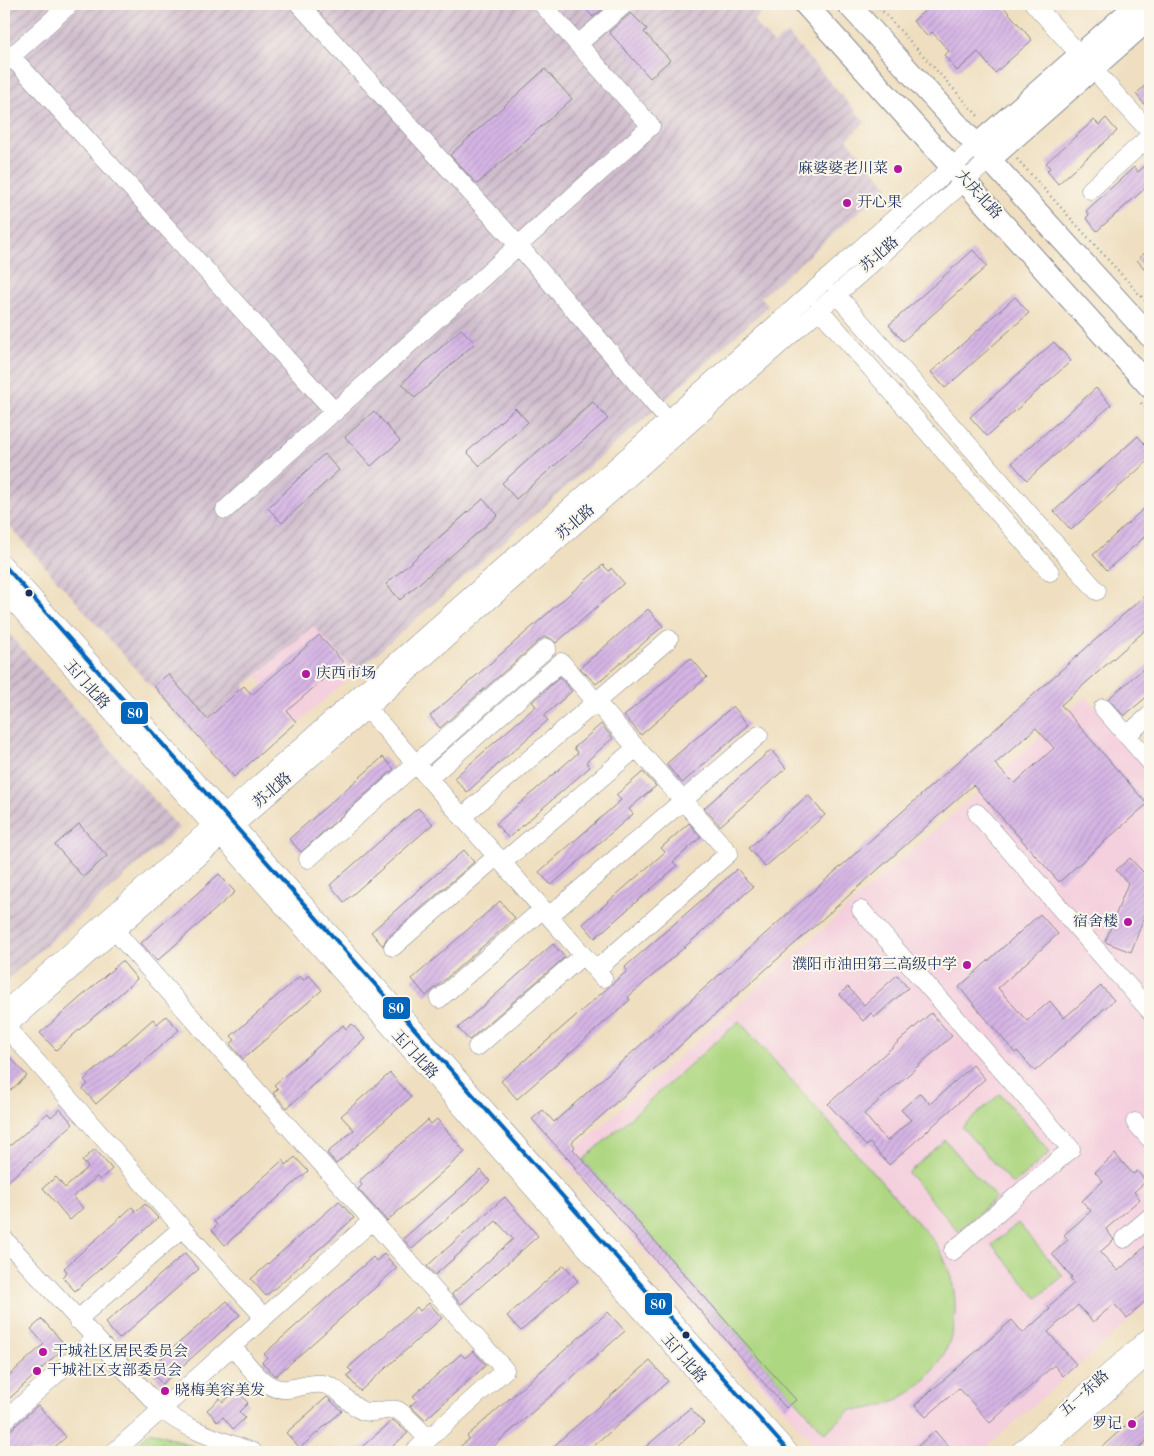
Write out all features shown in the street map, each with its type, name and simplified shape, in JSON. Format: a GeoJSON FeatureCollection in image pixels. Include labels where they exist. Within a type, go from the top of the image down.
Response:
{"type":"FeatureCollection","features":[{"type":"Feature","properties":{"kind":"main road","name":"大庆北路"},"geometry":{"type":"LineString","coordinates":[[805,4],[1150,386]]}},
{"type":"Feature","properties":{"kind":"main road"},"geometry":{"type":"LineString","coordinates":[[848,4],[1150,336]]}},
{"type":"Feature","properties":{"kind":"main road","name":"苏北路"},"geometry":{"type":"LineString","coordinates":[[1086,62],[1138,4]]}},
{"type":"Feature","properties":{"kind":"main road","name":"苏北路"},"geometry":{"type":"LineString","coordinates":[[983,152],[1086,62],[1150,18]]}},
{"type":"Feature","properties":{"kind":"street"},"geometry":{"type":"LineString","coordinates":[[70,4],[8,60],[335,412]]}},
{"type":"Feature","properties":{"kind":"street"},"geometry":{"type":"LineString","coordinates":[[298,4],[519,246],[669,421]]}},
{"type":"Feature","properties":{"kind":"street"},"geometry":{"type":"LineString","coordinates":[[225,510],[651,126],[542,4]]}},
{"type":"Feature","properties":{"kind":"street"},"geometry":{"type":"LineString","coordinates":[[578,44],[624,4]]}},
{"type":"Feature","properties":{"kind":"street"},"geometry":{"type":"LineString","coordinates":[[1035,4],[1150,132]]}},
{"type":"Feature","properties":{"kind":"street"},"geometry":{"type":"LineString","coordinates":[[1090,190],[1150,136]]}},
{"type":"Feature","properties":{"kind":"street","name":"苏北路"},"geometry":{"type":"LineString","coordinates":[[4,1022],[669,421],[983,152]]}},
{"type":"Feature","properties":{"kind":"street","name":"苏北路"},"geometry":{"type":"LineString","coordinates":[[4,1022],[115,931],[223,826],[367,708],[836,294],[959,173]]}},
{"type":"Feature","properties":{"kind":"street"},"geometry":{"type":"LineString","coordinates":[[836,294],[1097,591]]}},
{"type":"Feature","properties":{"kind":"street"},"geometry":{"type":"LineString","coordinates":[[819,309],[1050,572]]}},
{"type":"Feature","properties":{"kind":"street","name":"玉门北路"},"geometry":{"type":"LineString","coordinates":[[4,565],[223,826],[766,1452]]}},
{"type":"Feature","properties":{"kind":"street","name":"玉门北路"},"geometry":{"type":"LineString","coordinates":[[4,591],[223,826],[789,1452]]}},
{"type":"Feature","properties":{"kind":"street"},"geometry":{"type":"LineString","coordinates":[[462,817],[669,638]]}},
{"type":"Feature","properties":{"kind":"street"},"geometry":{"type":"LineString","coordinates":[[308,859],[546,648]]}},
{"type":"Feature","properties":{"kind":"street"},"geometry":{"type":"LineString","coordinates":[[367,708],[600,974],[728,853],[561,662],[429,778]]}},
{"type":"Feature","properties":{"kind":"street"},"geometry":{"type":"LineString","coordinates":[[1103,708],[1150,762]]}},
{"type":"Feature","properties":{"kind":"street"},"geometry":{"type":"LineString","coordinates":[[1127,735],[1150,715]]}},
{"type":"Feature","properties":{"kind":"street"},"geometry":{"type":"LineString","coordinates":[[439,999],[682,801],[759,735]]}},
{"type":"Feature","properties":{"kind":"street"},"geometry":{"type":"LineString","coordinates":[[393,947],[636,748]]}},
{"type":"Feature","properties":{"kind":"street"},"geometry":{"type":"LineString","coordinates":[[977,813],[1150,1011]]}},
{"type":"Feature","properties":{"kind":"street"},"geometry":{"type":"LineString","coordinates":[[861,910],[1071,1148],[954,1251]]}},
{"type":"Feature","properties":{"kind":"street"},"geometry":{"type":"LineString","coordinates":[[115,931],[505,1370],[414,1452]]}},
{"type":"Feature","properties":{"kind":"street"},"geometry":{"type":"LineString","coordinates":[[477,1047],[583,955]]}},
{"type":"Feature","properties":{"kind":"street"},"geometry":{"type":"LineString","coordinates":[[4,1022],[182,1228],[264,1317]]}},
{"type":"Feature","properties":{"kind":"street"},"geometry":{"type":"LineString","coordinates":[[1135,1122],[1150,1139]]}},
{"type":"Feature","properties":{"kind":"street"},"geometry":{"type":"LineString","coordinates":[[1124,1239],[1150,1217]]}},
{"type":"Feature","properties":{"kind":"street"},"geometry":{"type":"LineString","coordinates":[[114,1452],[372,1221]]}},
{"type":"Feature","properties":{"kind":"street"},"geometry":{"type":"LineString","coordinates":[[77,1320],[182,1228]]}},
{"type":"Feature","properties":{"kind":"street"},"geometry":{"type":"LineString","coordinates":[[4,1239],[161,1409],[174,1420],[189,1428],[253,1452]]}},
{"type":"Feature","properties":{"kind":"street","name":"五一东路"},"geometry":{"type":"LineString","coordinates":[[1019,1452],[1150,1336]]}},
{"type":"Feature","properties":{"kind":"street"},"geometry":{"type":"LineString","coordinates":[[4,1421],[95,1339]]}},
{"type":"Feature","properties":{"kind":"street"},"geometry":{"type":"LineString","coordinates":[[232,1346],[262,1379],[272,1386],[283,1390],[310,1384],[324,1384],[335,1388],[363,1411],[377,1413],[398,1410],[428,1439]]}},
{"type":"Feature","properties":{"kind":"street","name":"五一东路"},"geometry":{"type":"LineString","coordinates":[[1041,1452],[1150,1354]]}},
{"type":"Feature","properties":{"kind":"shaded area"},"geometry":{"type":"Polygon","coordinates":[[[4,4],[762,4],[766,9],[753,21],[774,44],[787,33],[865,122],[847,139],[888,186],[761,297],[768,306],[657,407],[356,672],[313,626],[191,732],[4,520],[4,4]]]}},
{"type":"Feature","properties":{"kind":"shaded area","name":"庆西市场"},"geometry":{"type":"Polygon","coordinates":[[[313,626],[356,672],[298,723],[256,676],[313,626]]]}},
{"type":"Feature","properties":{"kind":"shaded area"},"geometry":{"type":"Polygon","coordinates":[[[4,628],[179,828],[4,982],[4,628]]]}},
{"type":"Feature","properties":{"kind":"shaded area","name":"濮阳市油田第三高级中学"},"geometry":{"type":"Polygon","coordinates":[[[1086,696],[1150,769],[1150,1302],[981,1452],[821,1452],[563,1160],[1086,696]]]}},
{"type":"Feature","properties":{"kind":"green space"},"geometry":{"type":"Polygon","coordinates":[[[739,1021],[934,1241],[945,1261],[952,1282],[955,1303],[954,1324],[948,1345],[938,1363],[924,1380],[906,1395],[892,1402],[882,1406],[851,1410],[825,1433],[583,1160],[739,1021]]]}},
{"type":"Feature","properties":{"kind":"green space"},"geometry":{"type":"Polygon","coordinates":[[[1000,1094],[1050,1152],[1013,1185],[962,1127],[1000,1094]]]}},
{"type":"Feature","properties":{"kind":"green space"},"geometry":{"type":"Polygon","coordinates":[[[945,1140],[996,1198],[958,1231],[908,1173],[945,1140]]]}},
{"type":"Feature","properties":{"kind":"green space"},"geometry":{"type":"Polygon","coordinates":[[[1018,1223],[1063,1276],[1037,1298],[992,1245],[1018,1223]]]}},
{"type":"Feature","properties":{"kind":"green space"},"geometry":{"type":"Polygon","coordinates":[[[151,1431],[209,1452],[128,1452],[151,1431]]]}},
{"type":"Feature","properties":{"kind":"building"},"geometry":{"type":"Polygon","coordinates":[[[581,4],[609,4],[593,17],[581,4]]]}},
{"type":"Feature","properties":{"kind":"building"},"geometry":{"type":"Polygon","coordinates":[[[932,4],[989,4],[994,10],[1001,4],[1032,40],[995,73],[978,52],[957,71],[944,55],[949,51],[932,32],[927,36],[913,21],[932,4]]]}},
{"type":"Feature","properties":{"kind":"building"},"geometry":{"type":"Polygon","coordinates":[[[631,13],[647,29],[644,32],[670,60],[650,78],[609,32],[631,13]]]}},
{"type":"Feature","properties":{"kind":"building"},"geometry":{"type":"Polygon","coordinates":[[[545,69],[572,99],[477,184],[450,155],[545,69]]]}},
{"type":"Feature","properties":{"kind":"building"},"geometry":{"type":"Polygon","coordinates":[[[1150,81],[1150,111],[1136,94],[1150,81]]]}},
{"type":"Feature","properties":{"kind":"building"},"geometry":{"type":"Polygon","coordinates":[[[1106,118],[1117,131],[1058,184],[1047,171],[1050,168],[1046,163],[1094,120],[1099,125],[1106,118]]]}},
{"type":"Feature","properties":{"kind":"building"},"geometry":{"type":"Polygon","coordinates":[[[1145,166],[1150,172],[1150,184],[1097,231],[1086,218],[1089,215],[1086,211],[1134,167],[1138,172],[1145,166]]]}},
{"type":"Feature","properties":{"kind":"building"},"geometry":{"type":"Polygon","coordinates":[[[1150,248],[1150,275],[1137,260],[1150,248]]]}},
{"type":"Feature","properties":{"kind":"building"},"geometry":{"type":"Polygon","coordinates":[[[973,250],[987,266],[903,341],[889,325],[973,250]]]}},
{"type":"Feature","properties":{"kind":"building"},"geometry":{"type":"Polygon","coordinates":[[[1015,297],[1029,313],[945,388],[931,372],[1015,297]]]}},
{"type":"Feature","properties":{"kind":"building"},"geometry":{"type":"Polygon","coordinates":[[[461,329],[475,343],[415,398],[402,383],[461,329]]]}},
{"type":"Feature","properties":{"kind":"building"},"geometry":{"type":"Polygon","coordinates":[[[1054,342],[1071,361],[987,436],[970,417],[1054,342]]]}},
{"type":"Feature","properties":{"kind":"building"},"geometry":{"type":"Polygon","coordinates":[[[1096,388],[1111,405],[1027,480],[1012,463],[1096,388]]]}},
{"type":"Feature","properties":{"kind":"building"},"geometry":{"type":"Polygon","coordinates":[[[593,402],[608,419],[516,499],[502,483],[593,402]]]}},
{"type":"Feature","properties":{"kind":"building"},"geometry":{"type":"Polygon","coordinates":[[[515,408],[528,422],[480,466],[467,452],[515,408]]]}},
{"type":"Feature","properties":{"kind":"building"},"geometry":{"type":"Polygon","coordinates":[[[374,411],[400,441],[371,466],[345,437],[374,411]]]}},
{"type":"Feature","properties":{"kind":"building"},"geometry":{"type":"Polygon","coordinates":[[[1138,436],[1150,450],[1150,459],[1071,530],[1054,511],[1138,436]]]}},
{"type":"Feature","properties":{"kind":"building"},"geometry":{"type":"Polygon","coordinates":[[[324,454],[339,470],[282,523],[268,508],[324,454]]]}},
{"type":"Feature","properties":{"kind":"building"},"geometry":{"type":"Polygon","coordinates":[[[483,499],[498,515],[400,600],[386,584],[483,499]]]}},
{"type":"Feature","properties":{"kind":"building"},"geometry":{"type":"Polygon","coordinates":[[[1150,503],[1150,532],[1107,570],[1093,555],[1150,503]]]}},
{"type":"Feature","properties":{"kind":"building"},"geometry":{"type":"Polygon","coordinates":[[[603,565],[609,571],[611,568],[624,583],[556,643],[550,638],[544,637],[540,640],[440,728],[430,716],[603,565]]]}},
{"type":"Feature","properties":{"kind":"building"},"geometry":{"type":"Polygon","coordinates":[[[1150,591],[1150,626],[1061,705],[1147,804],[1059,882],[973,785],[572,1142],[575,1147],[573,1149],[796,1400],[786,1408],[532,1119],[543,1110],[554,1122],[1150,591]],[[1036,728],[995,764],[1015,783],[1054,748],[1036,728]]]}},
{"type":"Feature","properties":{"kind":"building"},"geometry":{"type":"Polygon","coordinates":[[[648,609],[663,626],[596,684],[580,668],[648,609]]]}},
{"type":"Feature","properties":{"kind":"building"},"geometry":{"type":"Polygon","coordinates":[[[319,635],[343,662],[287,711],[296,722],[234,777],[154,686],[168,674],[207,719],[244,686],[252,695],[319,635]]]}},
{"type":"Feature","properties":{"kind":"building"},"geometry":{"type":"Polygon","coordinates":[[[691,658],[707,677],[641,735],[624,716],[691,658]]]}},
{"type":"Feature","properties":{"kind":"building"},"geometry":{"type":"Polygon","coordinates":[[[1150,663],[1150,694],[1124,716],[1108,699],[1150,663]]]}},
{"type":"Feature","properties":{"kind":"building"},"geometry":{"type":"Polygon","coordinates":[[[560,677],[572,691],[544,716],[548,720],[467,792],[454,778],[536,706],[532,702],[560,677]]]}},
{"type":"Feature","properties":{"kind":"building"},"geometry":{"type":"Polygon","coordinates":[[[733,706],[749,725],[682,783],[666,764],[733,706]]]}},
{"type":"Feature","properties":{"kind":"building"},"geometry":{"type":"Polygon","coordinates":[[[601,724],[613,738],[586,762],[590,767],[508,838],[496,824],[578,753],[574,748],[601,724]]]}},
{"type":"Feature","properties":{"kind":"building"},"geometry":{"type":"Polygon","coordinates":[[[771,750],[786,768],[720,826],[704,808],[771,750]]]}},
{"type":"Feature","properties":{"kind":"building"},"geometry":{"type":"Polygon","coordinates":[[[383,757],[394,769],[301,852],[289,839],[383,757]]]}},
{"type":"Feature","properties":{"kind":"building"},"geometry":{"type":"Polygon","coordinates":[[[643,772],[656,786],[629,809],[633,814],[551,885],[539,872],[621,800],[616,795],[643,772]]]}},
{"type":"Feature","properties":{"kind":"building"},"geometry":{"type":"Polygon","coordinates":[[[808,795],[825,815],[765,867],[749,848],[808,795]]]}},
{"type":"Feature","properties":{"kind":"building"},"geometry":{"type":"Polygon","coordinates":[[[418,808],[433,824],[344,902],[330,885],[418,808]]]}},
{"type":"Feature","properties":{"kind":"building"},"geometry":{"type":"Polygon","coordinates":[[[689,823],[701,837],[673,862],[677,866],[595,938],[583,924],[665,852],[661,848],[689,823]]]}},
{"type":"Feature","properties":{"kind":"building"},"geometry":{"type":"Polygon","coordinates":[[[79,824],[107,856],[83,877],[55,845],[79,824]]]}},
{"type":"Feature","properties":{"kind":"building"},"geometry":{"type":"Polygon","coordinates":[[[464,850],[474,862],[386,939],[383,946],[371,932],[464,850]]]}},
{"type":"Feature","properties":{"kind":"building","name":"宿舍楼"},"geometry":{"type":"Polygon","coordinates":[[[1130,858],[1143,872],[1150,871],[1150,902],[1131,952],[1105,942],[1128,883],[1116,870],[1130,858]]]}},
{"type":"Feature","properties":{"kind":"building"},"geometry":{"type":"Polygon","coordinates":[[[737,869],[753,887],[628,997],[630,1000],[517,1099],[501,1081],[627,971],[625,967],[737,869]]]}},
{"type":"Feature","properties":{"kind":"building"},"geometry":{"type":"Polygon","coordinates":[[[219,874],[235,892],[157,961],[141,943],[219,874]]]}},
{"type":"Feature","properties":{"kind":"building"},"geometry":{"type":"Polygon","coordinates":[[[500,901],[515,918],[426,996],[412,979],[500,901]]]}},
{"type":"Feature","properties":{"kind":"building"},"geometry":{"type":"Polygon","coordinates":[[[1040,914],[1058,934],[998,988],[1027,1021],[1050,1001],[1064,1018],[1101,986],[1114,1000],[1035,1071],[1017,1051],[1015,1053],[959,987],[1040,914]]]}},
{"type":"Feature","properties":{"kind":"building"},"geometry":{"type":"Polygon","coordinates":[[[553,944],[565,957],[469,1040],[458,1028],[553,944]]]}},
{"type":"Feature","properties":{"kind":"building"},"geometry":{"type":"Polygon","coordinates":[[[122,961],[137,979],[56,1050],[40,1033],[122,961]]]}},
{"type":"Feature","properties":{"kind":"building"},"geometry":{"type":"Polygon","coordinates":[[[309,975],[322,990],[243,1059],[230,1044],[235,1040],[231,1036],[300,976],[303,980],[309,975]]]}},
{"type":"Feature","properties":{"kind":"building"},"geometry":{"type":"Polygon","coordinates":[[[897,975],[908,988],[875,1017],[871,1013],[863,1021],[839,994],[848,987],[864,1005],[897,975]]]}},
{"type":"Feature","properties":{"kind":"building"},"geometry":{"type":"Polygon","coordinates":[[[931,1013],[952,1036],[864,1114],[887,1141],[911,1120],[901,1110],[920,1093],[930,1104],[973,1065],[985,1079],[889,1165],[870,1143],[866,1146],[828,1104],[931,1013]]]}},
{"type":"Feature","properties":{"kind":"building"},"geometry":{"type":"Polygon","coordinates":[[[166,1016],[179,1030],[96,1104],[83,1089],[88,1084],[84,1080],[153,1019],[157,1024],[166,1016]]]}},
{"type":"Feature","properties":{"kind":"building"},"geometry":{"type":"Polygon","coordinates":[[[352,1024],[365,1039],[287,1108],[273,1093],[278,1089],[274,1085],[343,1025],[346,1029],[352,1024]]]}},
{"type":"Feature","properties":{"kind":"building"},"geometry":{"type":"Polygon","coordinates":[[[11,1058],[27,1076],[4,1096],[4,1064],[11,1058]]]}},
{"type":"Feature","properties":{"kind":"building"},"geometry":{"type":"Polygon","coordinates":[[[390,1073],[411,1097],[336,1164],[327,1153],[354,1130],[341,1116],[390,1073]]]}},
{"type":"Feature","properties":{"kind":"building"},"geometry":{"type":"Polygon","coordinates":[[[60,1109],[73,1124],[4,1185],[4,1151],[48,1113],[51,1117],[60,1109]]]}},
{"type":"Feature","properties":{"kind":"building"},"geometry":{"type":"Polygon","coordinates":[[[437,1119],[465,1152],[387,1221],[358,1189],[362,1185],[359,1181],[428,1120],[431,1124],[437,1119]]]}},
{"type":"Feature","properties":{"kind":"building"},"geometry":{"type":"Polygon","coordinates":[[[95,1149],[112,1169],[100,1180],[97,1177],[73,1197],[83,1208],[70,1220],[43,1188],[56,1177],[65,1188],[88,1167],[82,1161],[95,1149]]]}},
{"type":"Feature","properties":{"kind":"building"},"geometry":{"type":"Polygon","coordinates":[[[1115,1154],[1133,1174],[1137,1171],[1146,1181],[1134,1192],[1140,1199],[1106,1229],[1114,1240],[1100,1252],[1118,1271],[1150,1242],[1150,1297],[1127,1318],[1114,1304],[1093,1322],[1078,1305],[1048,1332],[1076,1364],[1063,1376],[1054,1365],[990,1423],[959,1388],[926,1417],[915,1405],[1012,1320],[1023,1333],[1050,1309],[1048,1307],[1074,1283],[1070,1279],[1072,1277],[1052,1254],[1068,1240],[1064,1235],[1091,1211],[1082,1201],[1103,1181],[1095,1172],[1115,1154]]]}},
{"type":"Feature","properties":{"kind":"building"},"geometry":{"type":"Polygon","coordinates":[[[295,1157],[308,1171],[225,1245],[212,1230],[217,1225],[214,1221],[283,1160],[286,1165],[295,1157]]]}},
{"type":"Feature","properties":{"kind":"building"},"geometry":{"type":"Polygon","coordinates":[[[481,1170],[490,1181],[412,1249],[403,1239],[481,1170]]]}},
{"type":"Feature","properties":{"kind":"building"},"geometry":{"type":"Polygon","coordinates":[[[505,1197],[538,1236],[461,1304],[452,1294],[513,1239],[496,1221],[435,1275],[427,1266],[505,1197]]]}},
{"type":"Feature","properties":{"kind":"building"},"geometry":{"type":"Polygon","coordinates":[[[339,1201],[354,1218],[266,1296],[251,1279],[339,1201]]]}},
{"type":"Feature","properties":{"kind":"building"},"geometry":{"type":"Polygon","coordinates":[[[145,1204],[158,1218],[75,1291],[62,1277],[67,1272],[64,1268],[132,1207],[136,1212],[145,1204]]]}},
{"type":"Feature","properties":{"kind":"building"},"geometry":{"type":"Polygon","coordinates":[[[185,1253],[199,1269],[119,1339],[105,1323],[185,1253]]]}},
{"type":"Feature","properties":{"kind":"building"},"geometry":{"type":"Polygon","coordinates":[[[384,1254],[397,1268],[276,1376],[274,1375],[262,1362],[267,1357],[264,1354],[373,1257],[376,1261],[384,1254]]]}},
{"type":"Feature","properties":{"kind":"building"},"geometry":{"type":"Polygon","coordinates":[[[564,1265],[578,1281],[521,1331],[507,1316],[564,1265]]]}},
{"type":"Feature","properties":{"kind":"building"},"geometry":{"type":"Polygon","coordinates":[[[227,1301],[240,1315],[162,1384],[149,1369],[227,1301]]]}},
{"type":"Feature","properties":{"kind":"building"},"geometry":{"type":"Polygon","coordinates":[[[429,1303],[442,1318],[360,1391],[347,1376],[352,1371],[348,1368],[417,1307],[420,1311],[429,1303]]]}},
{"type":"Feature","properties":{"kind":"building"},"geometry":{"type":"Polygon","coordinates":[[[608,1312],[625,1331],[487,1452],[454,1452],[469,1439],[467,1436],[608,1312]]]}},
{"type":"Feature","properties":{"kind":"building"},"geometry":{"type":"Polygon","coordinates":[[[42,1319],[66,1346],[10,1398],[4,1391],[4,1380],[44,1344],[31,1329],[42,1319]]]}},
{"type":"Feature","properties":{"kind":"building"},"geometry":{"type":"Polygon","coordinates":[[[473,1351],[486,1365],[425,1420],[410,1406],[417,1400],[413,1396],[461,1354],[465,1358],[473,1351]]]}},
{"type":"Feature","properties":{"kind":"building"},"geometry":{"type":"Polygon","coordinates":[[[650,1361],[668,1381],[587,1452],[547,1452],[650,1361]]]}},
{"type":"Feature","properties":{"kind":"building"},"geometry":{"type":"Polygon","coordinates":[[[237,1390],[248,1403],[239,1412],[245,1418],[233,1429],[223,1417],[218,1422],[207,1410],[220,1398],[223,1402],[237,1390]]]}},
{"type":"Feature","properties":{"kind":"building"},"geometry":{"type":"Polygon","coordinates":[[[327,1397],[342,1411],[300,1448],[286,1433],[327,1397]]]}},
{"type":"Feature","properties":{"kind":"building"},"geometry":{"type":"Polygon","coordinates":[[[1150,1404],[1150,1438],[1134,1452],[1096,1452],[1150,1404]]]}},
{"type":"Feature","properties":{"kind":"building"},"geometry":{"type":"Polygon","coordinates":[[[38,1405],[66,1437],[49,1452],[4,1452],[4,1436],[38,1405]]]}},
{"type":"Feature","properties":{"kind":"building"},"geometry":{"type":"Polygon","coordinates":[[[690,1408],[704,1423],[671,1452],[640,1452],[690,1408]]]}},
{"type":"Feature","properties":{"kind":"building"},"geometry":{"type":"Polygon","coordinates":[[[393,1420],[408,1433],[386,1452],[356,1452],[393,1420]]]}},
{"type":"Feature","properties":{"kind":"building"},"geometry":{"type":"Polygon","coordinates":[[[935,1431],[953,1452],[911,1452],[935,1431]]]}},
{"type":"Feature","properties":{"kind":"transit line","name":"80"},"geometry":{"type":"LineString","coordinates":[[4,565],[789,1452]]}},
{"type":"Feature","properties":{"kind":"place","name":"麻婆婆老川菜"},"geometry":{"type":"Point","coordinates":[898,169]}},
{"type":"Feature","properties":{"kind":"place","name":"开心果"},"geometry":{"type":"Point","coordinates":[847,203]}},
{"type":"Feature","properties":{"kind":"place","name":"庆西市场"},"geometry":{"type":"Point","coordinates":[306,674]}},
{"type":"Feature","properties":{"kind":"place","name":"宿舍楼"},"geometry":{"type":"Point","coordinates":[1128,922]}},
{"type":"Feature","properties":{"kind":"place","name":"濮阳市油田第三高级中学"},"geometry":{"type":"Point","coordinates":[967,965]}},
{"type":"Feature","properties":{"kind":"place","name":"干城社区居民委员会"},"geometry":{"type":"Point","coordinates":[43,1352]}},
{"type":"Feature","properties":{"kind":"place","name":"干城社区支部委员会"},"geometry":{"type":"Point","coordinates":[37,1371]}},
{"type":"Feature","properties":{"kind":"place","name":"晓梅美容美发"},"geometry":{"type":"Point","coordinates":[165,1391]}},
{"type":"Feature","properties":{"kind":"place","name":"罗记"},"geometry":{"type":"Point","coordinates":[1132,1424]}}]}
